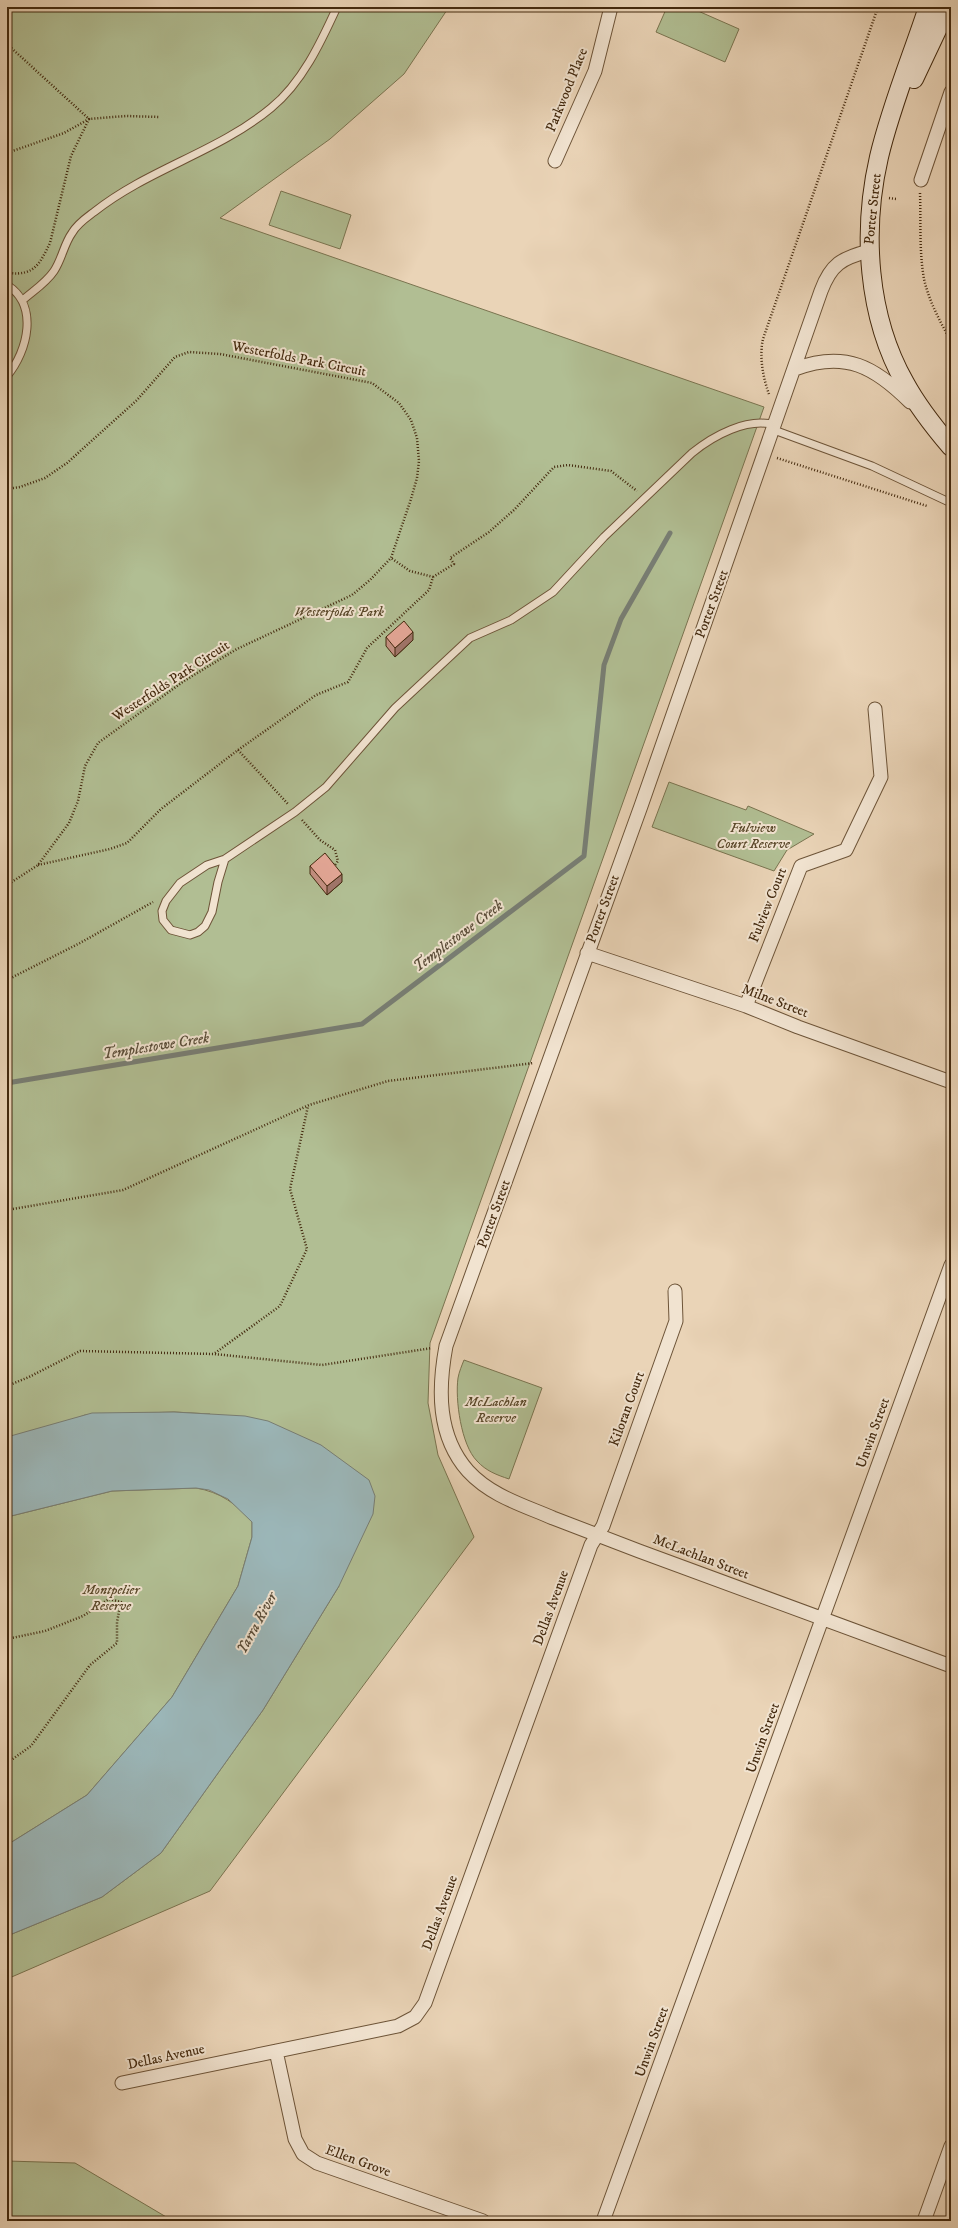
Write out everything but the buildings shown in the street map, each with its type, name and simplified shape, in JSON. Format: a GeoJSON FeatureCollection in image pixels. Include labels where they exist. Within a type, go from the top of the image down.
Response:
{"type":"FeatureCollection","features":[{"type":"Feature","properties":{"kind":"main road","name":"Porter Street"},"geometry":{"type":"LineString","coordinates":[[870,251],[872,198],[884,139],[928,7]]}},
{"type":"Feature","properties":{"kind":"main road","name":"Porter Street"},"geometry":{"type":"LineString","coordinates":[[884,139],[948,7]]}},
{"type":"Feature","properties":{"kind":"main road"},"geometry":{"type":"LineString","coordinates":[[870,251],[874,293],[885,336],[904,382],[929,420],[951,447]]}},
{"type":"Feature","properties":{"kind":"street","name":"Parkwood Place"},"geometry":{"type":"LineString","coordinates":[[555,161],[595,71],[611,7]]}},
{"type":"Feature","properties":{"kind":"street"},"geometry":{"type":"LineString","coordinates":[[921,180],[951,92]]}},
{"type":"Feature","properties":{"kind":"street","name":"Porter Street"},"geometry":{"type":"LineString","coordinates":[[456,1453],[448,1434],[441,1400],[441,1377],[446,1346],[776,424],[821,291],[829,274],[838,263],[848,257],[870,251]]}},
{"type":"Feature","properties":{"kind":"street"},"geometry":{"type":"LineString","coordinates":[[795,369],[814,362],[831,361],[871,369],[898,390],[929,420]]}},
{"type":"Feature","properties":{"kind":"street","name":"Fulview Court"},"geometry":{"type":"LineString","coordinates":[[746,1006],[801,866],[846,850],[881,777],[875,709]]}},
{"type":"Feature","properties":{"kind":"street","name":"Milne Street"},"geometry":{"type":"LineString","coordinates":[[587,953],[746,1006],[798,1027],[951,1082]]}},
{"type":"Feature","properties":{"kind":"street","name":"Unwin Street"},"geometry":{"type":"LineString","coordinates":[[603,2221],[951,1265]]}},
{"type":"Feature","properties":{"kind":"street","name":"Kiloran Court"},"geometry":{"type":"LineString","coordinates":[[597,1535],[605,1518],[676,1321],[675,1290]]}},
{"type":"Feature","properties":{"kind":"street","name":"McLachlan Street"},"geometry":{"type":"LineString","coordinates":[[456,1453],[467,1470],[482,1485],[498,1495],[597,1535],[822,1620],[951,1666]]}},
{"type":"Feature","properties":{"kind":"street","name":"Dellas Avenue"},"geometry":{"type":"LineString","coordinates":[[122,2083],[398,2026],[415,2017],[425,2003],[591,1545],[597,1535]]}},
{"type":"Feature","properties":{"kind":"street","name":"Ellen Grove"},"geometry":{"type":"LineString","coordinates":[[276,2051],[295,2139],[303,2154],[317,2164],[483,2221]]}},
{"type":"Feature","properties":{"kind":"street"},"geometry":{"type":"LineString","coordinates":[[924,2221],[951,2146]]}},
{"type":"Feature","properties":{"kind":"lane"},"geometry":{"type":"LineString","coordinates":[[23,300],[51,275],[72,232],[95,211],[132,185],[232,134],[272,108],[291,87],[311,59],[337,7]]}},
{"type":"Feature","properties":{"kind":"lane"},"geometry":{"type":"LineString","coordinates":[[7,285],[17,291],[23,300],[26,310],[26,333],[23,348],[15,365],[7,376]]}},
{"type":"Feature","properties":{"kind":"lane"},"geometry":{"type":"LineString","coordinates":[[225,859],[219,876],[211,916],[205,926],[198,932],[190,935],[181,934],[171,930],[165,923],[162,911],[173,891],[196,871],[225,859],[295,812],[326,787],[395,708],[470,638],[511,620],[553,592],[645,497],[692,453],[713,438],[752,424],[763,422],[776,424],[951,502]]}},
{"type":"Feature","properties":{"kind":"path"},"geometry":{"type":"LineString","coordinates":[[776,424],[765,381],[762,353],[763,339],[878,7]]}},
{"type":"Feature","properties":{"kind":"path"},"geometry":{"type":"LineString","coordinates":[[7,44],[89,119]]}},
{"type":"Feature","properties":{"kind":"path"},"geometry":{"type":"LineString","coordinates":[[7,153],[32,146],[64,133],[89,119],[126,116],[160,117]]}},
{"type":"Feature","properties":{"kind":"path"},"geometry":{"type":"LineString","coordinates":[[7,272],[18,274],[32,270],[43,256],[50,243],[71,156],[89,119]]}},
{"type":"Feature","properties":{"kind":"path"},"geometry":{"type":"LineString","coordinates":[[921,180],[921,253],[925,280],[935,310],[951,341]]}},
{"type":"Feature","properties":{"kind":"path","name":"Westerfolds Park Circuit"},"geometry":{"type":"LineString","coordinates":[[7,489],[20,487],[45,478],[67,463],[137,400],[175,357],[189,352],[252,360],[372,383],[399,403],[411,420],[417,438],[419,461],[417,478],[391,558],[370,580],[352,594],[237,649],[184,681],[98,743],[85,766],[74,813],[38,865],[7,885]]}},
{"type":"Feature","properties":{"kind":"path"},"geometry":{"type":"LineString","coordinates":[[765,454],[933,508]]}},
{"type":"Feature","properties":{"kind":"path"},"geometry":{"type":"LineString","coordinates":[[38,865],[110,849],[127,843],[161,809],[238,750],[316,695],[348,682],[367,648],[429,590],[433,577],[454,564],[450,558],[488,532],[514,510],[554,467],[568,465],[611,471],[645,497]]}},
{"type":"Feature","properties":{"kind":"path"},"geometry":{"type":"LineString","coordinates":[[391,558],[410,571],[433,577]]}},
{"type":"Feature","properties":{"kind":"path"},"geometry":{"type":"LineString","coordinates":[[238,750],[255,768]]}},
{"type":"Feature","properties":{"kind":"path"},"geometry":{"type":"LineString","coordinates":[[7,980],[80,943],[173,891]]}},
{"type":"Feature","properties":{"kind":"path"},"geometry":{"type":"LineString","coordinates":[[7,1210],[123,1190],[308,1106],[388,1081],[548,1062]]}},
{"type":"Feature","properties":{"kind":"path"},"geometry":{"type":"LineString","coordinates":[[214,1354],[280,1306],[307,1249],[290,1189],[308,1106]]}},
{"type":"Feature","properties":{"kind":"path"},"geometry":{"type":"LineString","coordinates":[[7,1386],[29,1378],[80,1351],[214,1354],[322,1365],[446,1346]]}},
{"type":"Feature","properties":{"kind":"path"},"geometry":{"type":"LineString","coordinates":[[7,1639],[45,1631],[83,1616],[109,1599],[121,1602],[117,1622],[117,1643],[90,1665],[31,1746],[7,1763]]}},
{"type":"Feature","properties":{"kind":"green space","name":"Westerfolds Park"},"geometry":{"type":"Polygon","coordinates":[[[7,7],[449,7],[404,74],[330,139],[220,218],[764,407],[430,1343],[428,1403],[438,1455],[474,1537],[210,1891],[7,1979],[7,1936],[102,1897],[161,1853],[263,1710],[339,1586],[210,1414],[174,1412],[85,1415],[7,1445],[7,7]]]}},
{"type":"Feature","properties":{"kind":"green space"},"geometry":{"type":"Polygon","coordinates":[[[667,7],[689,7],[739,29],[725,62],[656,32],[667,7]]]}},
{"type":"Feature","properties":{"kind":"green space"},"geometry":{"type":"Polygon","coordinates":[[[281,191],[351,215],[340,249],[269,225],[281,191]]]}},
{"type":"Feature","properties":{"kind":"green space","name":"Fulview Court Reserve"},"geometry":{"type":"Polygon","coordinates":[[[669,782],[746,810],[748,806],[814,834],[787,850],[774,871],[652,827],[669,782]]]}},
{"type":"Feature","properties":{"kind":"green space","name":"McLachlan Reserve"},"geometry":{"type":"Polygon","coordinates":[[[464,1360],[542,1388],[509,1479],[492,1472],[480,1464],[471,1454],[467,1444],[460,1421],[457,1398],[458,1378],[464,1360]]]}},
{"type":"Feature","properties":{"kind":"green space","name":"Montpelier Reserve"},"geometry":{"type":"Polygon","coordinates":[[[196,1488],[213,1492],[234,1504],[252,1522],[252,1537],[238,1586],[172,1697],[87,1795],[7,1845],[7,1517],[112,1491],[196,1488]]]}},
{"type":"Feature","properties":{"kind":"green space"},"geometry":{"type":"Polygon","coordinates":[[[7,2161],[75,2163],[173,2221],[7,2221],[7,2161]]]}},
{"type":"Feature","properties":{"kind":"water","name":"Yarra River"},"geometry":{"type":"Polygon","coordinates":[[[174,1412],[245,1416],[268,1421],[321,1445],[369,1480],[375,1496],[373,1514],[339,1586],[263,1710],[161,1853],[102,1897],[7,1936],[7,1845],[87,1795],[172,1697],[238,1586],[252,1537],[252,1522],[228,1499],[209,1490],[196,1488],[112,1491],[7,1517],[7,1437],[92,1413],[174,1412]]]}},
{"type":"Feature","properties":{"kind":"waterway","name":"Templestowe Creek"},"geometry":{"type":"LineString","coordinates":[[7,1083],[362,1024],[584,856],[604,665],[621,619],[670,533]]}}]}
